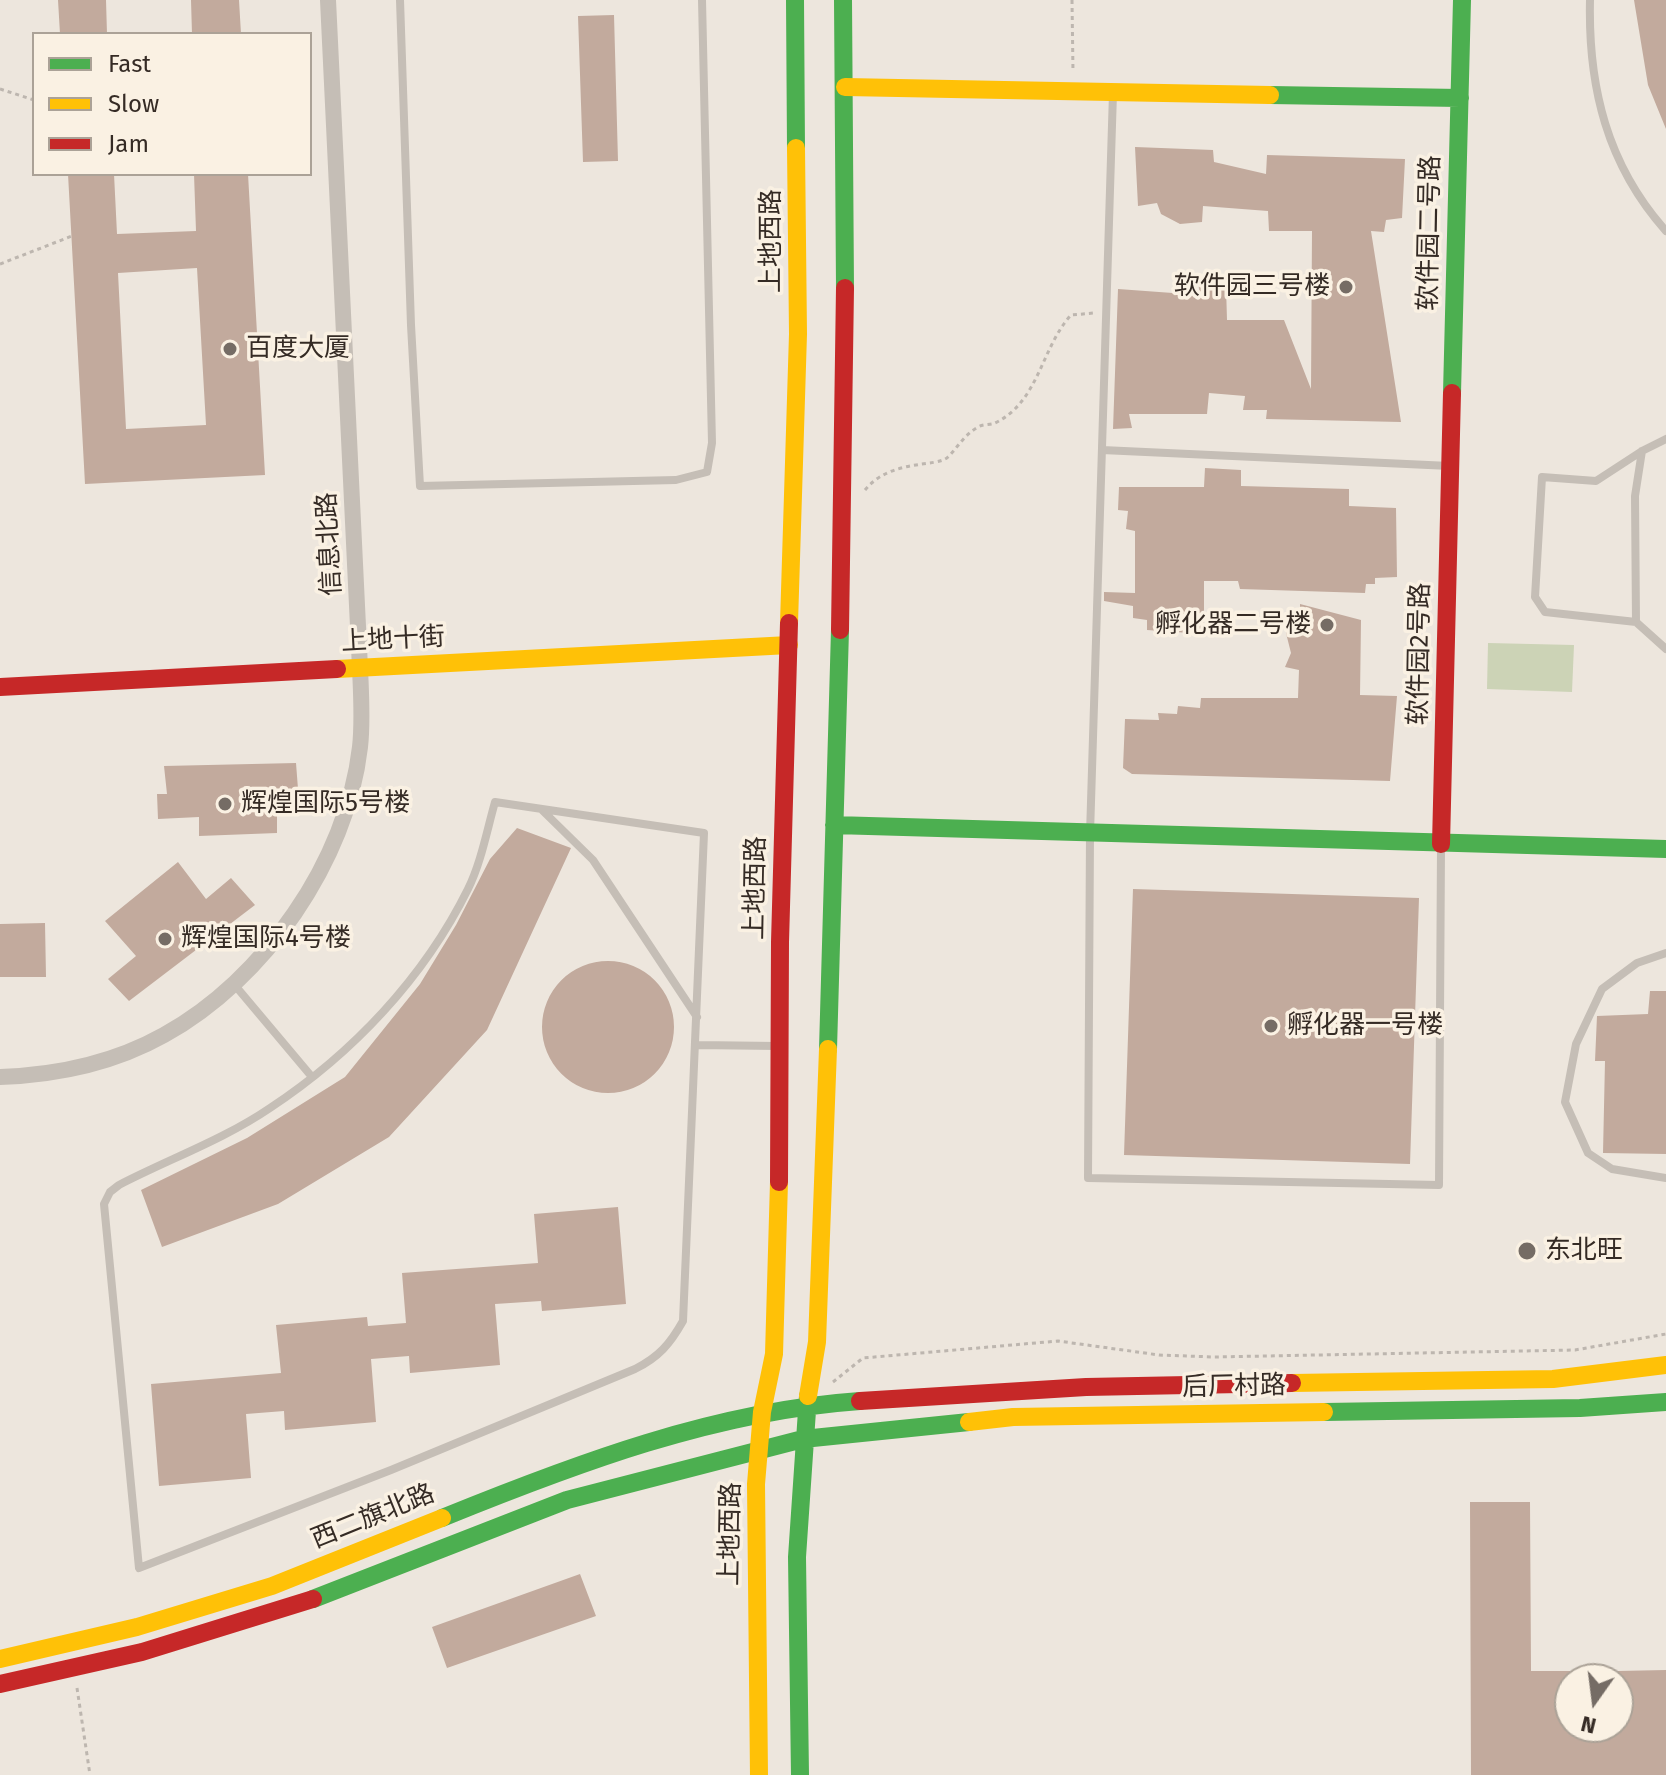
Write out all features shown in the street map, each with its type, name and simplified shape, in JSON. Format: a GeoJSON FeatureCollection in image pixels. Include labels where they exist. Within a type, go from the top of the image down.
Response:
{"type":"FeatureCollection","features":[{"type":"Feature","properties":{"kind":"main road","name":"上地西路"},"geometry":{"type":"LineString","coordinates":[[759,1775],[756,1514],[762,1412],[774,1354],[781,1046],[780,942],[799,249],[795,0]]}},
{"type":"Feature","properties":{"kind":"main road"},"geometry":{"type":"LineString","coordinates":[[800,1775],[798,1679],[804,1405],[817,1342],[834,825],[847,278],[843,0]]}},
{"type":"Feature","properties":{"kind":"main road","name":"软件园二号路"},"geometry":{"type":"LineString","coordinates":[[1450,467],[1462,0]]}},
{"type":"Feature","properties":{"kind":"main road"},"geometry":{"type":"LineString","coordinates":[[845,87],[1460,98]]}},
{"type":"Feature","properties":{"kind":"main road","name":"软件园2号路"},"geometry":{"type":"LineString","coordinates":[[1441,844],[1450,467]]}},
{"type":"Feature","properties":{"kind":"main road","name":"上地十街"},"geometry":{"type":"LineString","coordinates":[[0,687],[789,645]]}},
{"type":"Feature","properties":{"kind":"main road"},"geometry":{"type":"LineString","coordinates":[[834,825],[1666,849]]}},
{"type":"Feature","properties":{"kind":"main road","name":"后厂村路"},"geometry":{"type":"LineString","coordinates":[[762,1412],[804,1405],[1086,1387],[1553,1379],[1666,1365]]}},
{"type":"Feature","properties":{"kind":"main road","name":"后厂村路"},"geometry":{"type":"LineString","coordinates":[[761,1448],[803,1439],[1013,1417],[1580,1408],[1666,1402]]}},
{"type":"Feature","properties":{"kind":"main road","name":"西二旗北路"},"geometry":{"type":"LineString","coordinates":[[0,1659],[137,1627],[272,1586],[558,1471],[762,1412]]}},
{"type":"Feature","properties":{"kind":"main road"},"geometry":{"type":"LineString","coordinates":[[0,1684],[95,1662],[279,1612],[567,1500],[761,1448]]}},
{"type":"Feature","properties":{"kind":"street","name":"信息北路"},"geometry":{"type":"LineString","coordinates":[[0,1077],[65,1071],[120,1056],[164,1036],[200,1012],[267,948],[298,908],[328,852],[352,791],[360,747],[360,668],[328,0]]}},
{"type":"Feature","properties":{"kind":"lane"},"geometry":{"type":"LineString","coordinates":[[400,0],[420,486],[676,480],[707,472],[712,443],[702,0]]}},
{"type":"Feature","properties":{"kind":"lane"},"geometry":{"type":"LineString","coordinates":[[1590,0],[1589,47],[1605,131],[1630,181],[1666,231]]}},
{"type":"Feature","properties":{"kind":"lane"},"geometry":{"type":"LineString","coordinates":[[1113,92],[1090,834],[1088,1178],[1439,1185],[1441,844]]}},
{"type":"Feature","properties":{"kind":"lane"},"geometry":{"type":"LineString","coordinates":[[1666,439],[1596,481],[1542,477],[1535,597],[1545,612],[1636,622],[1666,649]]}},
{"type":"Feature","properties":{"kind":"lane"},"geometry":{"type":"LineString","coordinates":[[1102,450],[1450,467]]}},
{"type":"Feature","properties":{"kind":"lane"},"geometry":{"type":"LineString","coordinates":[[1636,622],[1635,496],[1642,451]]}},
{"type":"Feature","properties":{"kind":"lane"},"geometry":{"type":"LineString","coordinates":[[495,802],[540,809],[704,833],[687,1296],[683,1321],[656,1359],[391,1470],[139,1568],[104,1204],[119,1185],[220,1138],[270,1108],[312,1077],[385,1011],[430,952],[469,887],[495,802]]}},
{"type":"Feature","properties":{"kind":"lane"},"geometry":{"type":"LineString","coordinates":[[540,809],[593,860],[697,1017]]}},
{"type":"Feature","properties":{"kind":"lane"},"geometry":{"type":"LineString","coordinates":[[1666,953],[1637,963],[1602,989],[1576,1044],[1565,1102],[1588,1153],[1612,1169],[1666,1178]]}},
{"type":"Feature","properties":{"kind":"lane"},"geometry":{"type":"LineString","coordinates":[[233,983],[312,1077]]}},
{"type":"Feature","properties":{"kind":"lane"},"geometry":{"type":"LineString","coordinates":[[696,1045],[781,1046]]}},
{"type":"Feature","properties":{"kind":"path"},"geometry":{"type":"LineString","coordinates":[[1072,0],[1073,92]]}},
{"type":"Feature","properties":{"kind":"path"},"geometry":{"type":"LineString","coordinates":[[0,89],[32,99]]}},
{"type":"Feature","properties":{"kind":"path"},"geometry":{"type":"LineString","coordinates":[[0,264],[72,236]]}},
{"type":"Feature","properties":{"kind":"path"},"geometry":{"type":"LineString","coordinates":[[858,498],[886,472],[947,459],[968,434],[981,425],[995,423],[1030,394],[1053,336],[1071,315],[1106,313]]}},
{"type":"Feature","properties":{"kind":"path"},"geometry":{"type":"LineString","coordinates":[[828,1386],[863,1358],[1058,1341],[1159,1355],[1214,1357],[1575,1350],[1666,1334]]}},
{"type":"Feature","properties":{"kind":"path"},"geometry":{"type":"LineString","coordinates":[[90,1775],[77,1689],[95,1662]]}},
{"type":"Feature","properties":{"kind":"green space"},"geometry":{"type":"Polygon","coordinates":[[[1488,643],[1574,645],[1572,692],[1487,689],[1488,643]]]}},
{"type":"Feature","properties":{"kind":"building"},"geometry":{"type":"Polygon","coordinates":[[[58,0],[106,0],[107,32],[60,32],[58,0]]]}},
{"type":"Feature","properties":{"kind":"building"},"geometry":{"type":"Polygon","coordinates":[[[191,0],[239,0],[241,32],[192,32],[191,0]]]}},
{"type":"Feature","properties":{"kind":"building"},"geometry":{"type":"Polygon","coordinates":[[[1634,0],[1666,0],[1666,129],[1648,85],[1634,0]]]}},
{"type":"Feature","properties":{"kind":"building"},"geometry":{"type":"Polygon","coordinates":[[[614,15],[618,161],[583,162],[578,16],[614,15]]]}},
{"type":"Feature","properties":{"kind":"building","name":"软件园三号楼"},"geometry":{"type":"Polygon","coordinates":[[[1135,147],[1213,150],[1214,162],[1266,174],[1267,155],[1405,159],[1402,218],[1386,220],[1384,232],[1371,231],[1401,422],[1266,419],[1267,410],[1243,410],[1245,396],[1209,393],[1207,414],[1129,414],[1132,428],[1113,429],[1118,289],[1200,295],[1198,281],[1226,286],[1227,320],[1284,320],[1311,389],[1312,231],[1269,231],[1268,211],[1203,206],[1202,222],[1180,224],[1161,214],[1157,203],[1138,206],[1135,147]]]}},
{"type":"Feature","properties":{"kind":"building","name":"百度大厦"},"geometry":{"type":"Polygon","coordinates":[[[68,176],[114,176],[117,234],[196,231],[194,176],[248,176],[265,475],[85,484],[68,176]],[[197,268],[118,273],[126,429],[206,425],[197,268]]]}},
{"type":"Feature","properties":{"kind":"building"},"geometry":{"type":"Polygon","coordinates":[[[1205,468],[1241,470],[1241,486],[1349,489],[1349,506],[1396,508],[1397,577],[1375,578],[1375,584],[1366,584],[1365,593],[1240,589],[1238,581],[1204,581],[1204,634],[1147,630],[1147,620],[1133,618],[1133,606],[1104,601],[1104,592],[1135,593],[1135,531],[1126,529],[1128,511],[1118,510],[1119,487],[1204,487],[1205,468]]]}},
{"type":"Feature","properties":{"kind":"building"},"geometry":{"type":"Polygon","coordinates":[[[1300,604],[1361,620],[1360,695],[1397,696],[1390,781],[1132,774],[1123,768],[1125,719],[1159,720],[1158,713],[1177,714],[1178,706],[1200,708],[1201,698],[1298,698],[1299,670],[1285,667],[1291,653],[1286,633],[1300,618],[1300,604]]]}},
{"type":"Feature","properties":{"kind":"building","name":"辉煌国际5号楼"},"geometry":{"type":"Polygon","coordinates":[[[296,763],[298,789],[290,790],[293,813],[277,815],[277,833],[199,836],[199,817],[158,819],[157,794],[167,794],[164,766],[296,763]]]}},
{"type":"Feature","properties":{"kind":"building"},"geometry":{"type":"Polygon","coordinates":[[[517,828],[571,848],[487,1030],[389,1137],[278,1204],[162,1247],[141,1190],[247,1138],[345,1077],[420,984],[456,925],[490,859],[517,828]]]}},
{"type":"Feature","properties":{"kind":"building","name":"辉煌国际4号楼"},"geometry":{"type":"Polygon","coordinates":[[[178,862],[206,899],[231,878],[255,905],[129,1001],[108,979],[136,956],[105,921],[178,862]]]}},
{"type":"Feature","properties":{"kind":"building","name":"孵化器一号楼"},"geometry":{"type":"Polygon","coordinates":[[[1133,889],[1419,898],[1410,1164],[1124,1155],[1133,889]]]}},
{"type":"Feature","properties":{"kind":"building"},"geometry":{"type":"Polygon","coordinates":[[[45,923],[46,977],[0,977],[0,924],[45,923]]]}},
{"type":"Feature","properties":{"kind":"building"},"geometry":{"type":"Polygon","coordinates":[[[608,961],[633,966],[654,981],[669,1002],[674,1027],[669,1052],[654,1073],[633,1088],[608,1093],[583,1088],[562,1073],[547,1052],[542,1027],[547,1002],[562,981],[583,966],[608,961]]]}},
{"type":"Feature","properties":{"kind":"building"},"geometry":{"type":"Polygon","coordinates":[[[1650,991],[1666,991],[1666,1154],[1603,1153],[1605,1061],[1595,1061],[1597,1016],[1648,1014],[1650,991]]]}},
{"type":"Feature","properties":{"kind":"building"},"geometry":{"type":"Polygon","coordinates":[[[618,1207],[626,1304],[542,1311],[541,1301],[495,1304],[500,1365],[410,1373],[409,1356],[371,1359],[376,1422],[285,1430],[284,1411],[246,1414],[251,1478],[159,1486],[151,1384],[281,1373],[276,1325],[367,1317],[368,1326],[406,1323],[402,1273],[538,1263],[534,1214],[618,1207]]]}},
{"type":"Feature","properties":{"kind":"building"},"geometry":{"type":"Polygon","coordinates":[[[1470,1502],[1530,1502],[1531,1671],[1554,1671],[1554,1743],[1634,1743],[1634,1671],[1666,1670],[1666,1775],[1471,1775],[1470,1502]]]}},
{"type":"Feature","properties":{"kind":"building"},"geometry":{"type":"Polygon","coordinates":[[[580,1574],[596,1616],[447,1668],[432,1627],[580,1574]]]}},
{"type":"Feature","properties":{"kind":"traffic: fast"},"geometry":{"type":"LineString","coordinates":[[795,0],[796,148]]}},
{"type":"Feature","properties":{"kind":"traffic: fast"},"geometry":{"type":"LineString","coordinates":[[843,0],[845,288]]}},
{"type":"Feature","properties":{"kind":"traffic: fast"},"geometry":{"type":"LineString","coordinates":[[1452,393],[1462,0]]}},
{"type":"Feature","properties":{"kind":"traffic: fast"},"geometry":{"type":"LineString","coordinates":[[1270,95],[1460,98]]}},
{"type":"Feature","properties":{"kind":"traffic: fast"},"geometry":{"type":"LineString","coordinates":[[828,1049],[840,630]]}},
{"type":"Feature","properties":{"kind":"traffic: fast"},"geometry":{"type":"LineString","coordinates":[[834,825],[1666,849]]}},
{"type":"Feature","properties":{"kind":"traffic: fast"},"geometry":{"type":"LineString","coordinates":[[800,1775],[797,1557],[808,1396]]}},
{"type":"Feature","properties":{"kind":"traffic: fast"},"geometry":{"type":"LineString","coordinates":[[442,1518],[594,1460],[699,1428],[752,1416],[860,1401]]}},
{"type":"Feature","properties":{"kind":"traffic: fast"},"geometry":{"type":"LineString","coordinates":[[1324,1412],[1580,1408],[1666,1402]]}},
{"type":"Feature","properties":{"kind":"traffic: fast"},"geometry":{"type":"LineString","coordinates":[[313,1599],[567,1500],[803,1439],[969,1422]]}},
{"type":"Feature","properties":{"kind":"traffic: slow"},"geometry":{"type":"LineString","coordinates":[[845,87],[1270,95]]}},
{"type":"Feature","properties":{"kind":"traffic: slow"},"geometry":{"type":"LineString","coordinates":[[789,623],[798,334],[796,148]]}},
{"type":"Feature","properties":{"kind":"traffic: slow"},"geometry":{"type":"LineString","coordinates":[[337,669],[789,645]]}},
{"type":"Feature","properties":{"kind":"traffic: slow"},"geometry":{"type":"LineString","coordinates":[[808,1396],[817,1342],[828,1049]]}},
{"type":"Feature","properties":{"kind":"traffic: slow"},"geometry":{"type":"LineString","coordinates":[[759,1775],[756,1484],[762,1412],[774,1354],[779,1182]]}},
{"type":"Feature","properties":{"kind":"traffic: slow"},"geometry":{"type":"LineString","coordinates":[[1292,1383],[1553,1379],[1666,1365]]}},
{"type":"Feature","properties":{"kind":"traffic: slow"},"geometry":{"type":"LineString","coordinates":[[969,1422],[1013,1417],[1324,1412]]}},
{"type":"Feature","properties":{"kind":"traffic: slow"},"geometry":{"type":"LineString","coordinates":[[0,1659],[137,1627],[272,1586],[442,1518]]}},
{"type":"Feature","properties":{"kind":"traffic: jam"},"geometry":{"type":"LineString","coordinates":[[840,630],[845,288]]}},
{"type":"Feature","properties":{"kind":"traffic: jam"},"geometry":{"type":"LineString","coordinates":[[1441,844],[1452,393]]}},
{"type":"Feature","properties":{"kind":"traffic: jam"},"geometry":{"type":"LineString","coordinates":[[779,1182],[780,942],[789,623]]}},
{"type":"Feature","properties":{"kind":"traffic: jam"},"geometry":{"type":"LineString","coordinates":[[0,687],[337,669]]}},
{"type":"Feature","properties":{"kind":"traffic: jam"},"geometry":{"type":"LineString","coordinates":[[860,1401],[1086,1387],[1292,1383]]}},
{"type":"Feature","properties":{"kind":"traffic: jam"},"geometry":{"type":"LineString","coordinates":[[0,1684],[142,1652],[313,1599]]}},
{"type":"Feature","properties":{"kind":"place","name":"软件园三号楼"},"geometry":{"type":"Point","coordinates":[1346,287]}},
{"type":"Feature","properties":{"kind":"place","name":"百度大厦"},"geometry":{"type":"Point","coordinates":[230,349]}},
{"type":"Feature","properties":{"kind":"place","name":"孵化器二号楼"},"geometry":{"type":"Point","coordinates":[1327,625]}},
{"type":"Feature","properties":{"kind":"place","name":"辉煌国际5号楼"},"geometry":{"type":"Point","coordinates":[225,804]}},
{"type":"Feature","properties":{"kind":"place","name":"辉煌国际4号楼"},"geometry":{"type":"Point","coordinates":[165,939]}},
{"type":"Feature","properties":{"kind":"place","name":"孵化器一号楼"},"geometry":{"type":"Point","coordinates":[1271,1026]}},
{"type":"Feature","properties":{"kind":"place","name":"东北旺"},"geometry":{"type":"Point","coordinates":[1527,1251]}}]}
